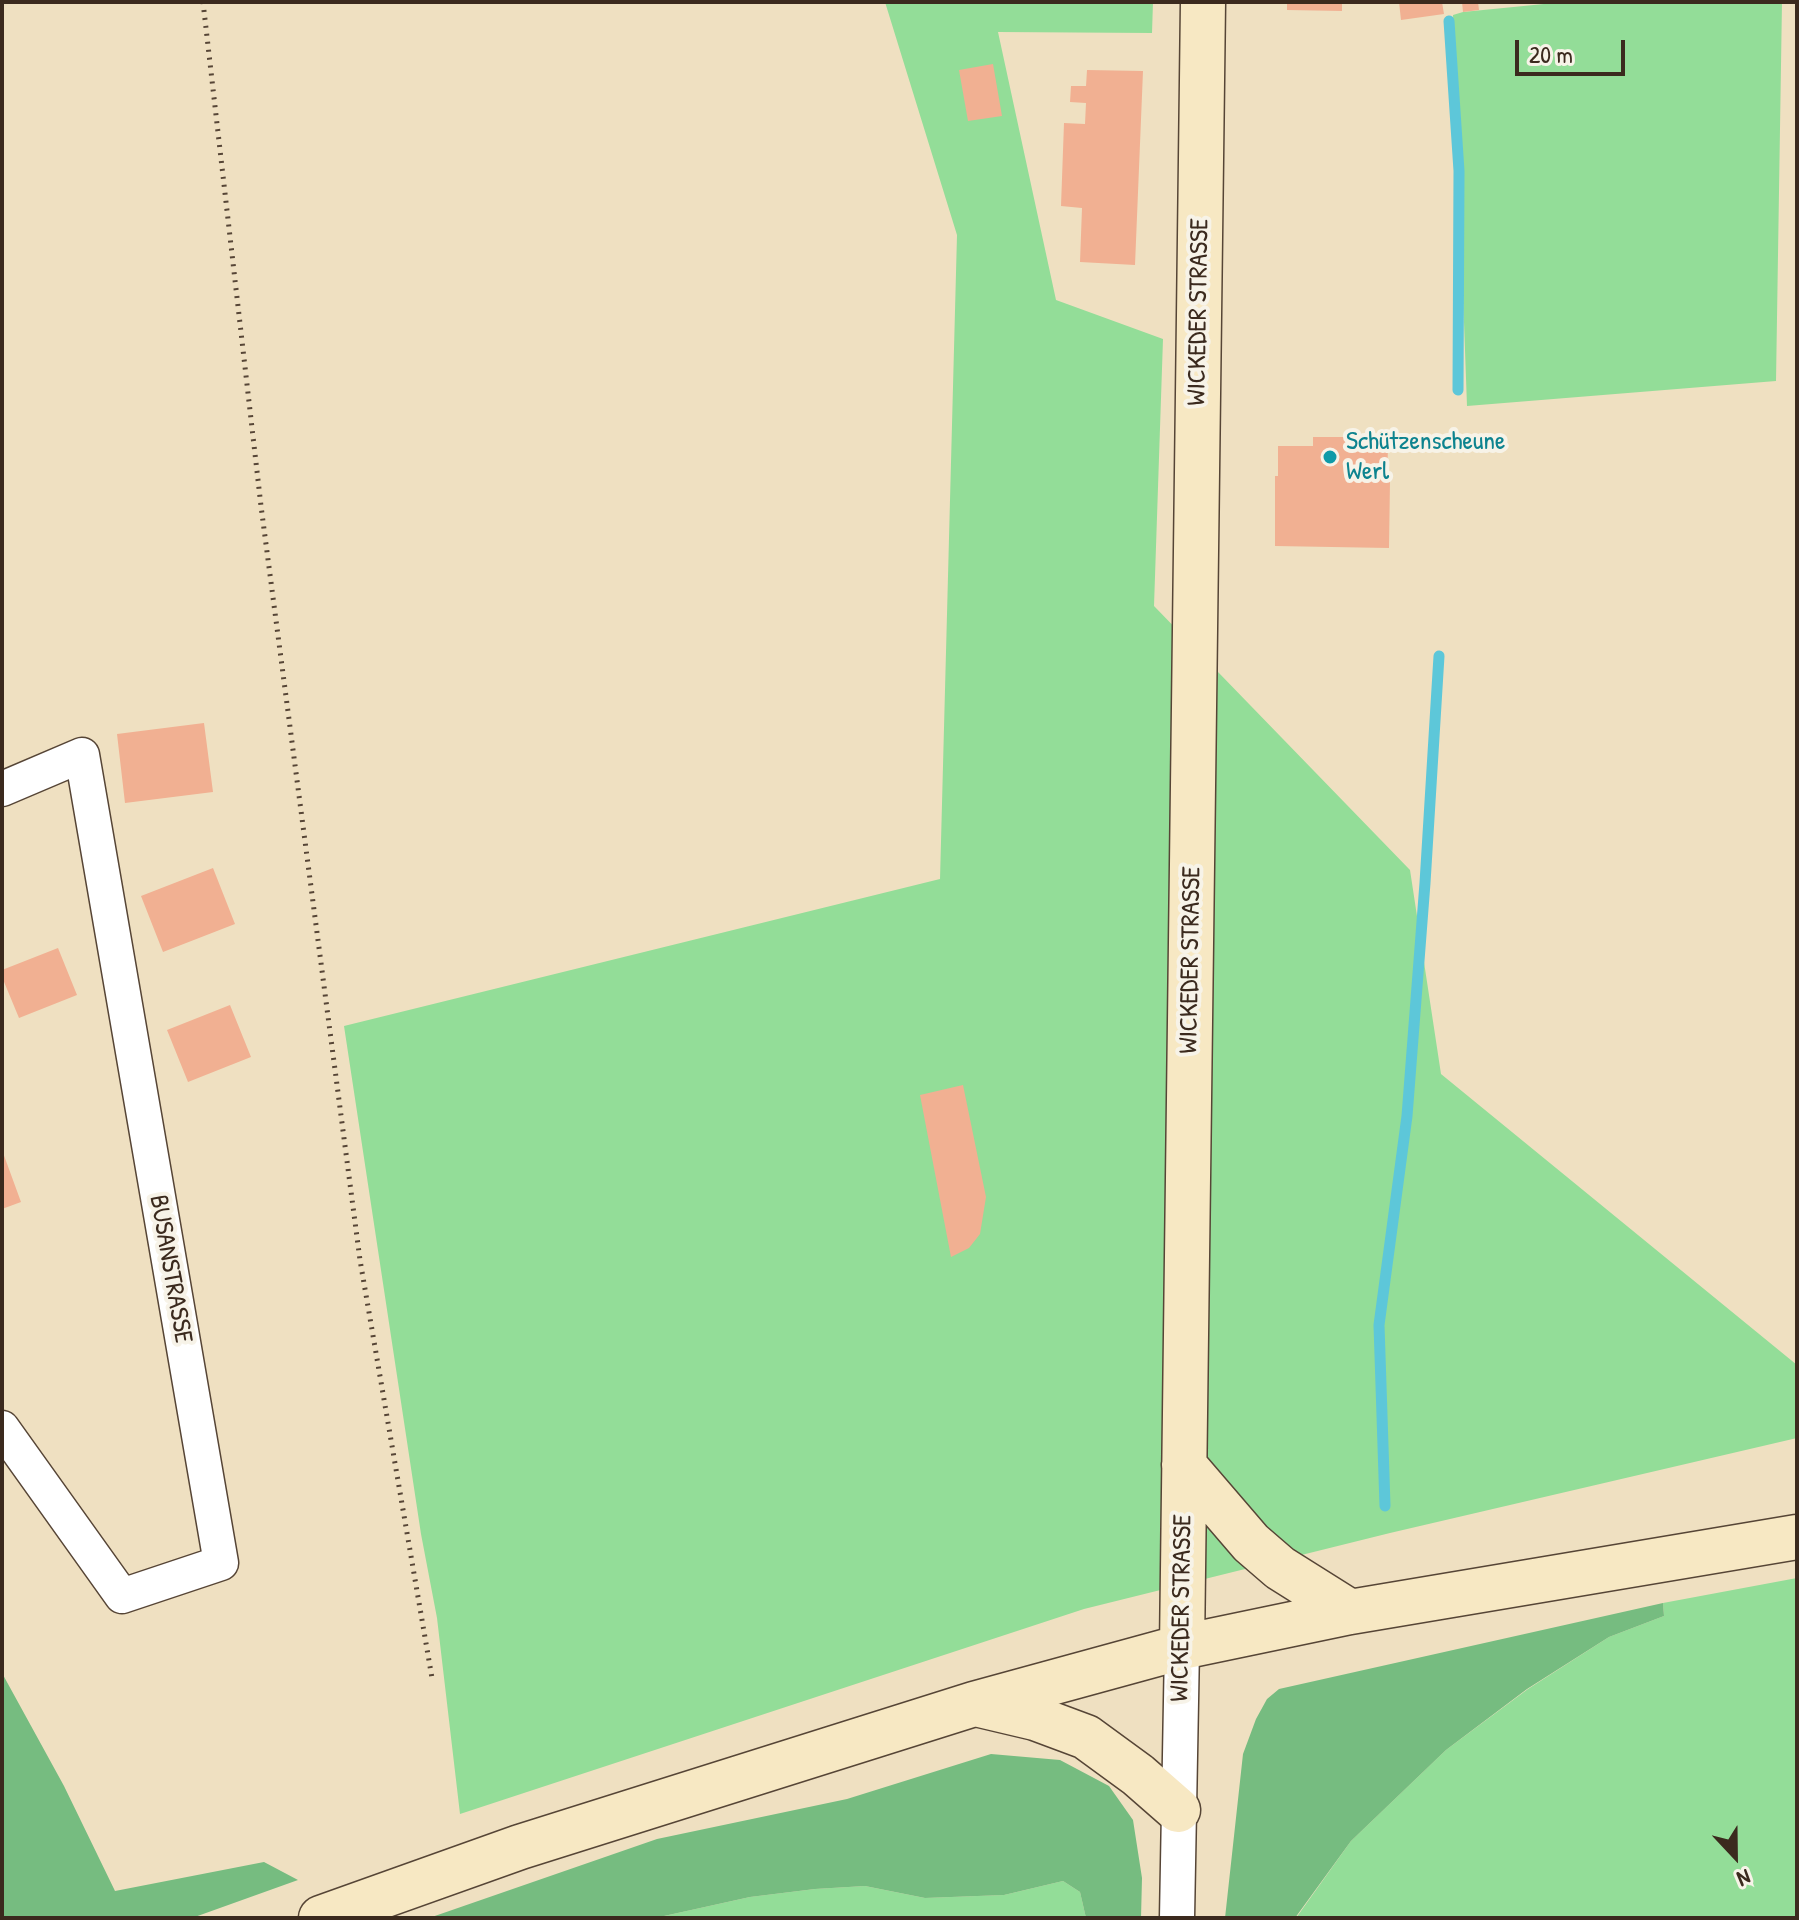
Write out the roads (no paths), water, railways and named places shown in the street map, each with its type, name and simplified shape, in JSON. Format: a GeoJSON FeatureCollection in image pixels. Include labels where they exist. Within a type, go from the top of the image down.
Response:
{"type":"FeatureCollection","features":[{"type":"Feature","properties":{"kind":"main road","name":"WICKEDER STRASSE"},"geometry":{"type":"LineString","coordinates":[[1182,1647],[1203,2]]}},
{"type":"Feature","properties":{"kind":"main road"},"geometry":{"type":"LineString","coordinates":[[1184,1465],[1251,1543],[1280,1568],[1350,1612]]}},
{"type":"Feature","properties":{"kind":"main road"},"geometry":{"type":"LineString","coordinates":[[321,1918],[520,1847],[974,1704],[1182,1647],[1350,1612],[1797,1537]]}},
{"type":"Feature","properties":{"kind":"main road"},"geometry":{"type":"LineString","coordinates":[[974,1704],[1035,1718],[1086,1737],[1138,1775],[1178,1810]]}},
{"type":"Feature","properties":{"kind":"street","name":"BUSANSTRASSE"},"geometry":{"type":"LineString","coordinates":[[2,789],[82,755],[221,1563],[122,1596],[2,1428]]}},
{"type":"Feature","properties":{"kind":"street","name":"WICKEDER STRASSE"},"geometry":{"type":"LineString","coordinates":[[1177,1918],[1182,1647]]}},
{"type":"Feature","properties":{"kind":"waterway"},"geometry":{"type":"LineString","coordinates":[[1449,21],[1459,171],[1458,390]]}},
{"type":"Feature","properties":{"kind":"waterway"},"geometry":{"type":"LineString","coordinates":[[1385,1506],[1379,1325],[1407,1116],[1439,656]]}},
{"type":"Feature","properties":{"kind":"place","name":"Schützenscheune Werl"},"geometry":{"type":"Point","coordinates":[1330,457]}}]}
